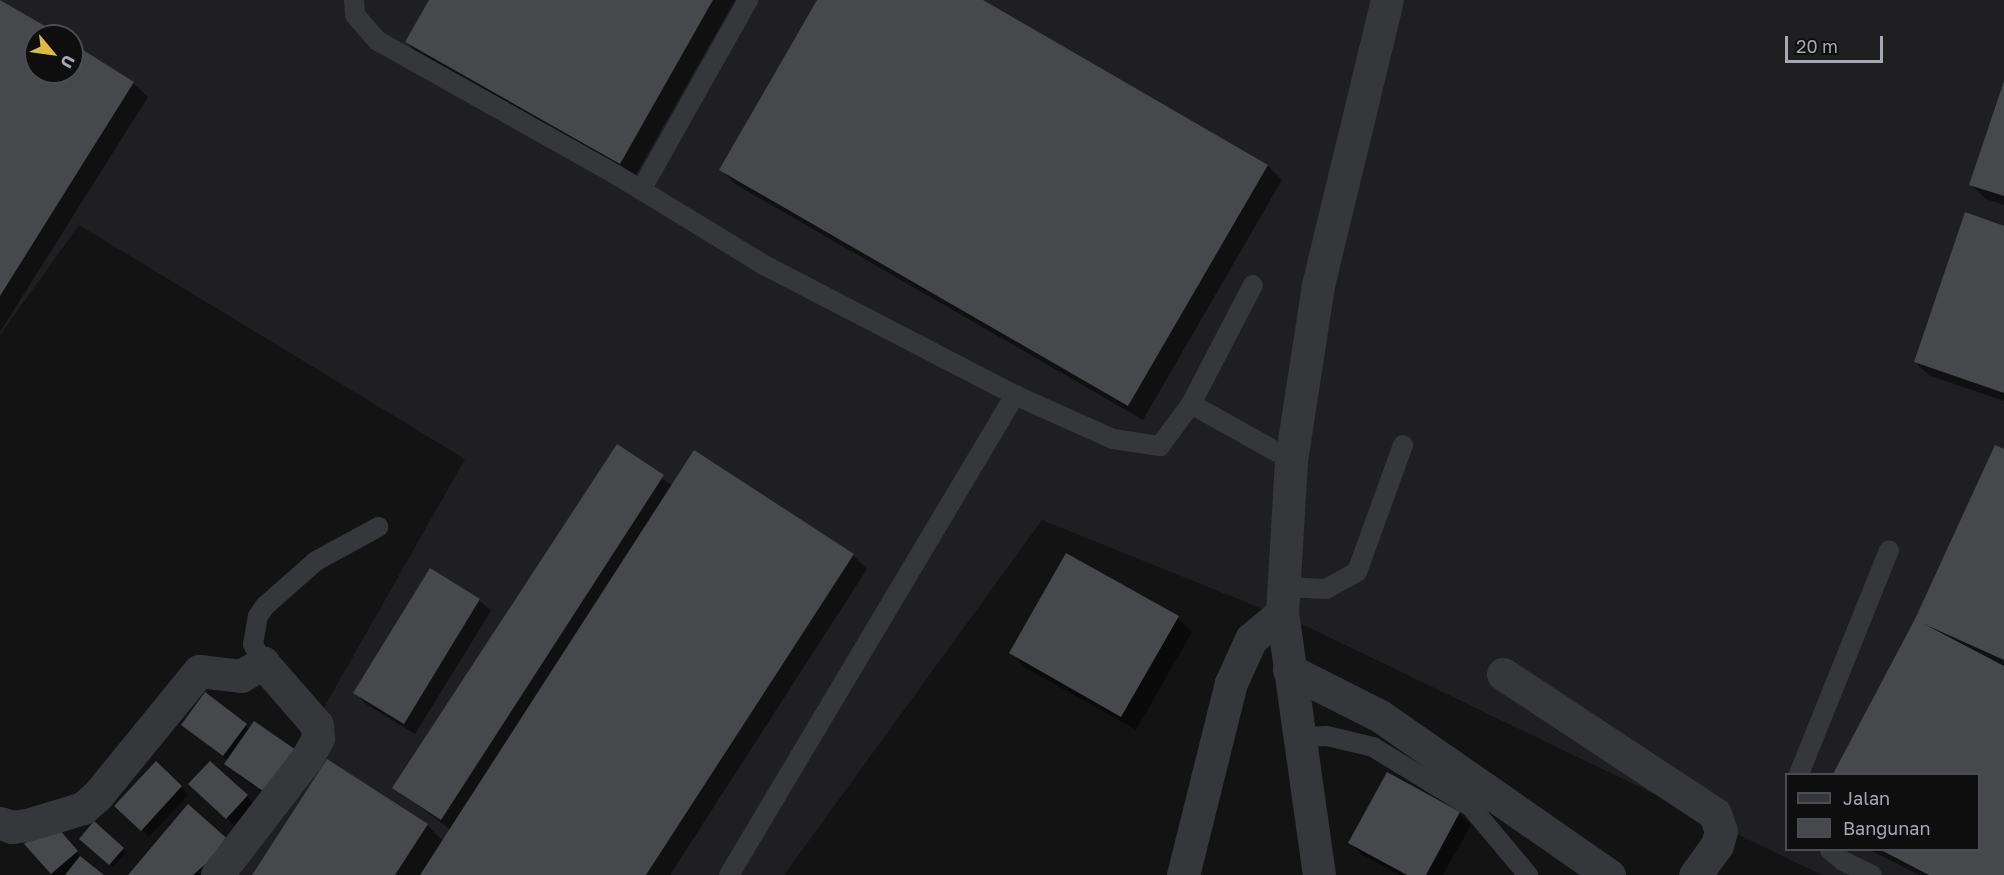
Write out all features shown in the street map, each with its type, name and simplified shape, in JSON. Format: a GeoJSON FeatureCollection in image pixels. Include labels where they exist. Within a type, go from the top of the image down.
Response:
{"type":"FeatureCollection","features":[{"type":"Feature","properties":{"kind":"street"},"geometry":{"type":"LineString","coordinates":[[1319,875],[1289,670],[1283,600],[1291,460],[1318,285],[1387,0]]}},
{"type":"Feature","properties":{"kind":"street"},"geometry":{"type":"LineString","coordinates":[[1183,875],[1186,852],[1231,683],[1251,639],[1283,600]]}},
{"type":"Feature","properties":{"kind":"street"},"geometry":{"type":"LineString","coordinates":[[0,823],[12,827],[27,825],[83,807],[98,796],[199,671],[241,676],[263,663],[317,725],[318,738],[308,758],[217,875]]}},
{"type":"Feature","properties":{"kind":"street"},"geometry":{"type":"LineString","coordinates":[[1289,670],[1380,716],[1609,875]]}},
{"type":"Feature","properties":{"kind":"street"},"geometry":{"type":"LineString","coordinates":[[1503,674],[1715,814],[1721,831],[1717,845],[1695,875]]}},
{"type":"Feature","properties":{"kind":"lane"},"geometry":{"type":"LineString","coordinates":[[354,0],[355,15],[378,41],[641,190],[764,265],[1015,395],[1113,440],[1160,446],[1191,404],[1253,285]]}},
{"type":"Feature","properties":{"kind":"lane"},"geometry":{"type":"LineString","coordinates":[[641,190],[748,0]]}},
{"type":"Feature","properties":{"kind":"lane"},"geometry":{"type":"LineString","coordinates":[[729,875],[1015,395]]}},
{"type":"Feature","properties":{"kind":"lane"},"geometry":{"type":"LineString","coordinates":[[1191,404],[1291,460]]}},
{"type":"Feature","properties":{"kind":"lane"},"geometry":{"type":"LineString","coordinates":[[1283,600],[1326,589],[1357,572],[1403,445]]}},
{"type":"Feature","properties":{"kind":"lane"},"geometry":{"type":"LineString","coordinates":[[263,663],[253,644],[258,616],[265,606],[316,561],[378,526]]}},
{"type":"Feature","properties":{"kind":"lane"},"geometry":{"type":"LineString","coordinates":[[1799,773],[1889,550]]}},
{"type":"Feature","properties":{"kind":"lane"},"geometry":{"type":"LineString","coordinates":[[1299,737],[1327,736],[1373,747],[1471,807],[1528,875]]}},
{"type":"Feature","properties":{"kind":"lane"},"geometry":{"type":"LineString","coordinates":[[1832,851],[1843,861],[1872,875]]}},
{"type":"Feature","properties":{"kind":"shaded area"},"geometry":{"type":"Polygon","coordinates":[[[0,0],[2004,0],[2004,875],[1822,875],[1310,628],[1042,520],[784,875],[229,875],[465,459],[79,225],[0,335],[0,0]]]}},
{"type":"Feature","properties":{"kind":"building"},"geometry":{"type":"Polygon","coordinates":[[[0,0],[41,24],[24,24],[24,84],[84,84],[84,51],[134,82],[0,296],[0,0]]]}},
{"type":"Feature","properties":{"kind":"building"},"geometry":{"type":"Polygon","coordinates":[[[429,0],[713,0],[620,164],[405,42],[429,0]]]}},
{"type":"Feature","properties":{"kind":"building"},"geometry":{"type":"Polygon","coordinates":[[[817,0],[983,0],[1268,165],[1128,406],[719,170],[817,0]]]}},
{"type":"Feature","properties":{"kind":"building"},"geometry":{"type":"Polygon","coordinates":[[[2004,81],[2004,196],[1969,185],[2004,81]]]}},
{"type":"Feature","properties":{"kind":"building"},"geometry":{"type":"Polygon","coordinates":[[[1965,212],[2004,226],[2004,393],[1914,362],[1965,212]]]}},
{"type":"Feature","properties":{"kind":"building"},"geometry":{"type":"Polygon","coordinates":[[[617,444],[664,475],[441,820],[392,788],[617,444]]]}},
{"type":"Feature","properties":{"kind":"building"},"geometry":{"type":"Polygon","coordinates":[[[1995,445],[2004,449],[2004,660],[1924,624],[2004,666],[2004,875],[1929,875],[1883,851],[1980,851],[1980,773],[1834,773],[1915,619],[1995,445]]]}},
{"type":"Feature","properties":{"kind":"building"},"geometry":{"type":"Polygon","coordinates":[[[694,450],[854,554],[646,875],[420,875],[694,450]]]}},
{"type":"Feature","properties":{"kind":"building"},"geometry":{"type":"Polygon","coordinates":[[[1066,553],[1179,616],[1121,717],[1009,653],[1066,553]]]}},
{"type":"Feature","properties":{"kind":"building"},"geometry":{"type":"Polygon","coordinates":[[[430,568],[480,599],[404,724],[353,693],[430,568]]]}},
{"type":"Feature","properties":{"kind":"building"},"geometry":{"type":"Polygon","coordinates":[[[205,692],[247,724],[223,756],[181,725],[205,692]]]}},
{"type":"Feature","properties":{"kind":"building"},"geometry":{"type":"Polygon","coordinates":[[[254,721],[296,750],[267,794],[224,764],[254,721]]]}},
{"type":"Feature","properties":{"kind":"building"},"geometry":{"type":"Polygon","coordinates":[[[327,759],[428,824],[395,875],[252,875],[327,759]]]}},
{"type":"Feature","properties":{"kind":"building"},"geometry":{"type":"Polygon","coordinates":[[[156,761],[182,786],[141,831],[114,806],[156,761]]]}},
{"type":"Feature","properties":{"kind":"building"},"geometry":{"type":"Polygon","coordinates":[[[210,761],[248,795],[226,819],[188,784],[210,761]]]}},
{"type":"Feature","properties":{"kind":"building"},"geometry":{"type":"Polygon","coordinates":[[[1387,772],[1460,812],[1426,875],[1407,875],[1348,843],[1387,772]]]}},
{"type":"Feature","properties":{"kind":"building"},"geometry":{"type":"Polygon","coordinates":[[[188,804],[231,842],[193,875],[128,875],[188,804]]]}},
{"type":"Feature","properties":{"kind":"building"},"geometry":{"type":"Polygon","coordinates":[[[51,820],[78,851],[51,874],[24,844],[51,820]]]}},
{"type":"Feature","properties":{"kind":"building"},"geometry":{"type":"Polygon","coordinates":[[[94,821],[124,848],[109,865],[79,839],[94,821]]]}},
{"type":"Feature","properties":{"kind":"building"},"geometry":{"type":"Polygon","coordinates":[[[80,856],[104,875],[65,875],[80,856]]]}}]}
